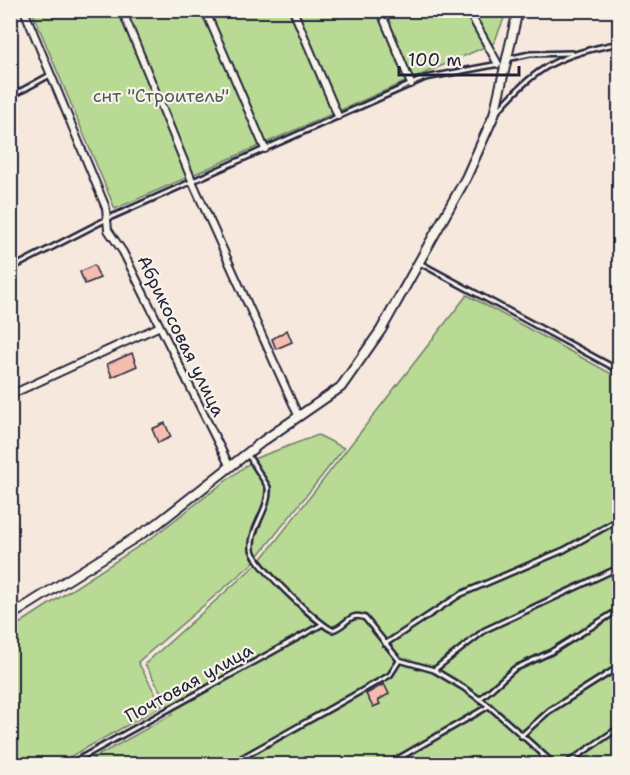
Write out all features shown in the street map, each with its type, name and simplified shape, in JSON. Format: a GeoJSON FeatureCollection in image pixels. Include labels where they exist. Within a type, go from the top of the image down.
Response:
{"type":"FeatureCollection","features":[{"type":"Feature","properties":{"kind":"street","name":"Абрикосовая улица"},"geometry":{"type":"LineString","coordinates":[[24,10],[106,208],[108,230],[123,252],[158,327],[169,342],[193,390],[198,406],[230,467]]}},
{"type":"Feature","properties":{"kind":"street"},"geometry":{"type":"LineString","coordinates":[[122,10],[192,183],[298,415]]}},
{"type":"Feature","properties":{"kind":"street"},"geometry":{"type":"LineString","coordinates":[[205,10],[265,149]]}},
{"type":"Feature","properties":{"kind":"street"},"geometry":{"type":"LineString","coordinates":[[293,10],[338,116]]}},
{"type":"Feature","properties":{"kind":"street"},"geometry":{"type":"LineString","coordinates":[[380,10],[411,84]]}},
{"type":"Feature","properties":{"kind":"street"},"geometry":{"type":"LineString","coordinates":[[468,10],[498,64]]}},
{"type":"Feature","properties":{"kind":"street"},"geometry":{"type":"LineString","coordinates":[[10,616],[158,524],[298,415],[322,402],[341,387],[381,330],[417,261],[465,178],[494,115],[518,10]]}},
{"type":"Feature","properties":{"kind":"street"},"geometry":{"type":"LineString","coordinates":[[10,395],[158,327]]}},
{"type":"Feature","properties":{"kind":"lane"},"geometry":{"type":"LineString","coordinates":[[10,269],[107,219],[425,78],[498,64],[507,59],[530,54],[572,53],[620,43]]}},
{"type":"Feature","properties":{"kind":"lane"},"geometry":{"type":"LineString","coordinates":[[494,115],[515,91],[535,75],[572,53]]}},
{"type":"Feature","properties":{"kind":"lane"},"geometry":{"type":"LineString","coordinates":[[10,97],[50,75]]}},
{"type":"Feature","properties":{"kind":"lane"},"geometry":{"type":"LineString","coordinates":[[417,261],[620,371]]}},
{"type":"Feature","properties":{"kind":"lane"},"geometry":{"type":"LineString","coordinates":[[247,454],[268,487],[269,493],[253,540],[254,556],[321,625]]}},
{"type":"Feature","properties":{"kind":"lane"},"geometry":{"type":"LineString","coordinates":[[554,765],[480,699],[434,670],[399,660],[386,644],[461,594],[564,550],[620,519]]}},
{"type":"Feature","properties":{"kind":"lane"},"geometry":{"type":"LineString","coordinates":[[434,670],[485,630],[620,567]]}},
{"type":"Feature","properties":{"kind":"lane"},"geometry":{"type":"LineString","coordinates":[[480,699],[514,669],[551,652],[620,609]]}},
{"type":"Feature","properties":{"kind":"lane","name":"Почтовая улица"},"geometry":{"type":"LineString","coordinates":[[70,765],[321,625],[335,630],[350,617],[358,615],[365,618],[386,644]]}},
{"type":"Feature","properties":{"kind":"lane"},"geometry":{"type":"LineString","coordinates":[[231,765],[390,675],[399,660]]}},
{"type":"Feature","properties":{"kind":"lane"},"geometry":{"type":"LineString","coordinates":[[521,736],[549,711],[620,666]]}},
{"type":"Feature","properties":{"kind":"lane"},"geometry":{"type":"LineString","coordinates":[[389,765],[489,706]]}},
{"type":"Feature","properties":{"kind":"lane"},"geometry":{"type":"LineString","coordinates":[[566,765],[620,727]]}},
{"type":"Feature","properties":{"kind":"lane"},"geometry":{"type":"LineString","coordinates":[[542,753],[542,765]]}},
{"type":"Feature","properties":{"kind":"green space","name":"снт \"Строитель\""},"geometry":{"type":"Polygon","coordinates":[[[32,11],[507,11],[494,43],[115,209],[32,11]]]}},
{"type":"Feature","properties":{"kind":"green space"},"geometry":{"type":"Polygon","coordinates":[[[467,295],[619,378],[619,764],[83,764],[173,714],[145,664],[261,560],[467,295]]]}},
{"type":"Feature","properties":{"kind":"green space"},"geometry":{"type":"Polygon","coordinates":[[[318,435],[344,448],[252,564],[138,662],[162,706],[57,764],[22,764],[11,741],[11,629],[150,539],[256,458],[318,435]]]}},
{"type":"Feature","properties":{"kind":"building"},"geometry":{"type":"Polygon","coordinates":[[[94,265],[100,278],[85,284],[80,272],[94,265]]]}},
{"type":"Feature","properties":{"kind":"building"},"geometry":{"type":"Polygon","coordinates":[[[287,330],[292,342],[276,349],[272,339],[287,330]]]}},
{"type":"Feature","properties":{"kind":"building"},"geometry":{"type":"Polygon","coordinates":[[[132,353],[137,366],[112,377],[107,364],[132,353]]]}},
{"type":"Feature","properties":{"kind":"building"},"geometry":{"type":"Polygon","coordinates":[[[165,423],[171,437],[158,443],[152,429],[165,423]]]}},
{"type":"Feature","properties":{"kind":"building"},"geometry":{"type":"Polygon","coordinates":[[[384,684],[389,694],[378,700],[380,704],[373,707],[366,694],[384,684]]]}}]}
